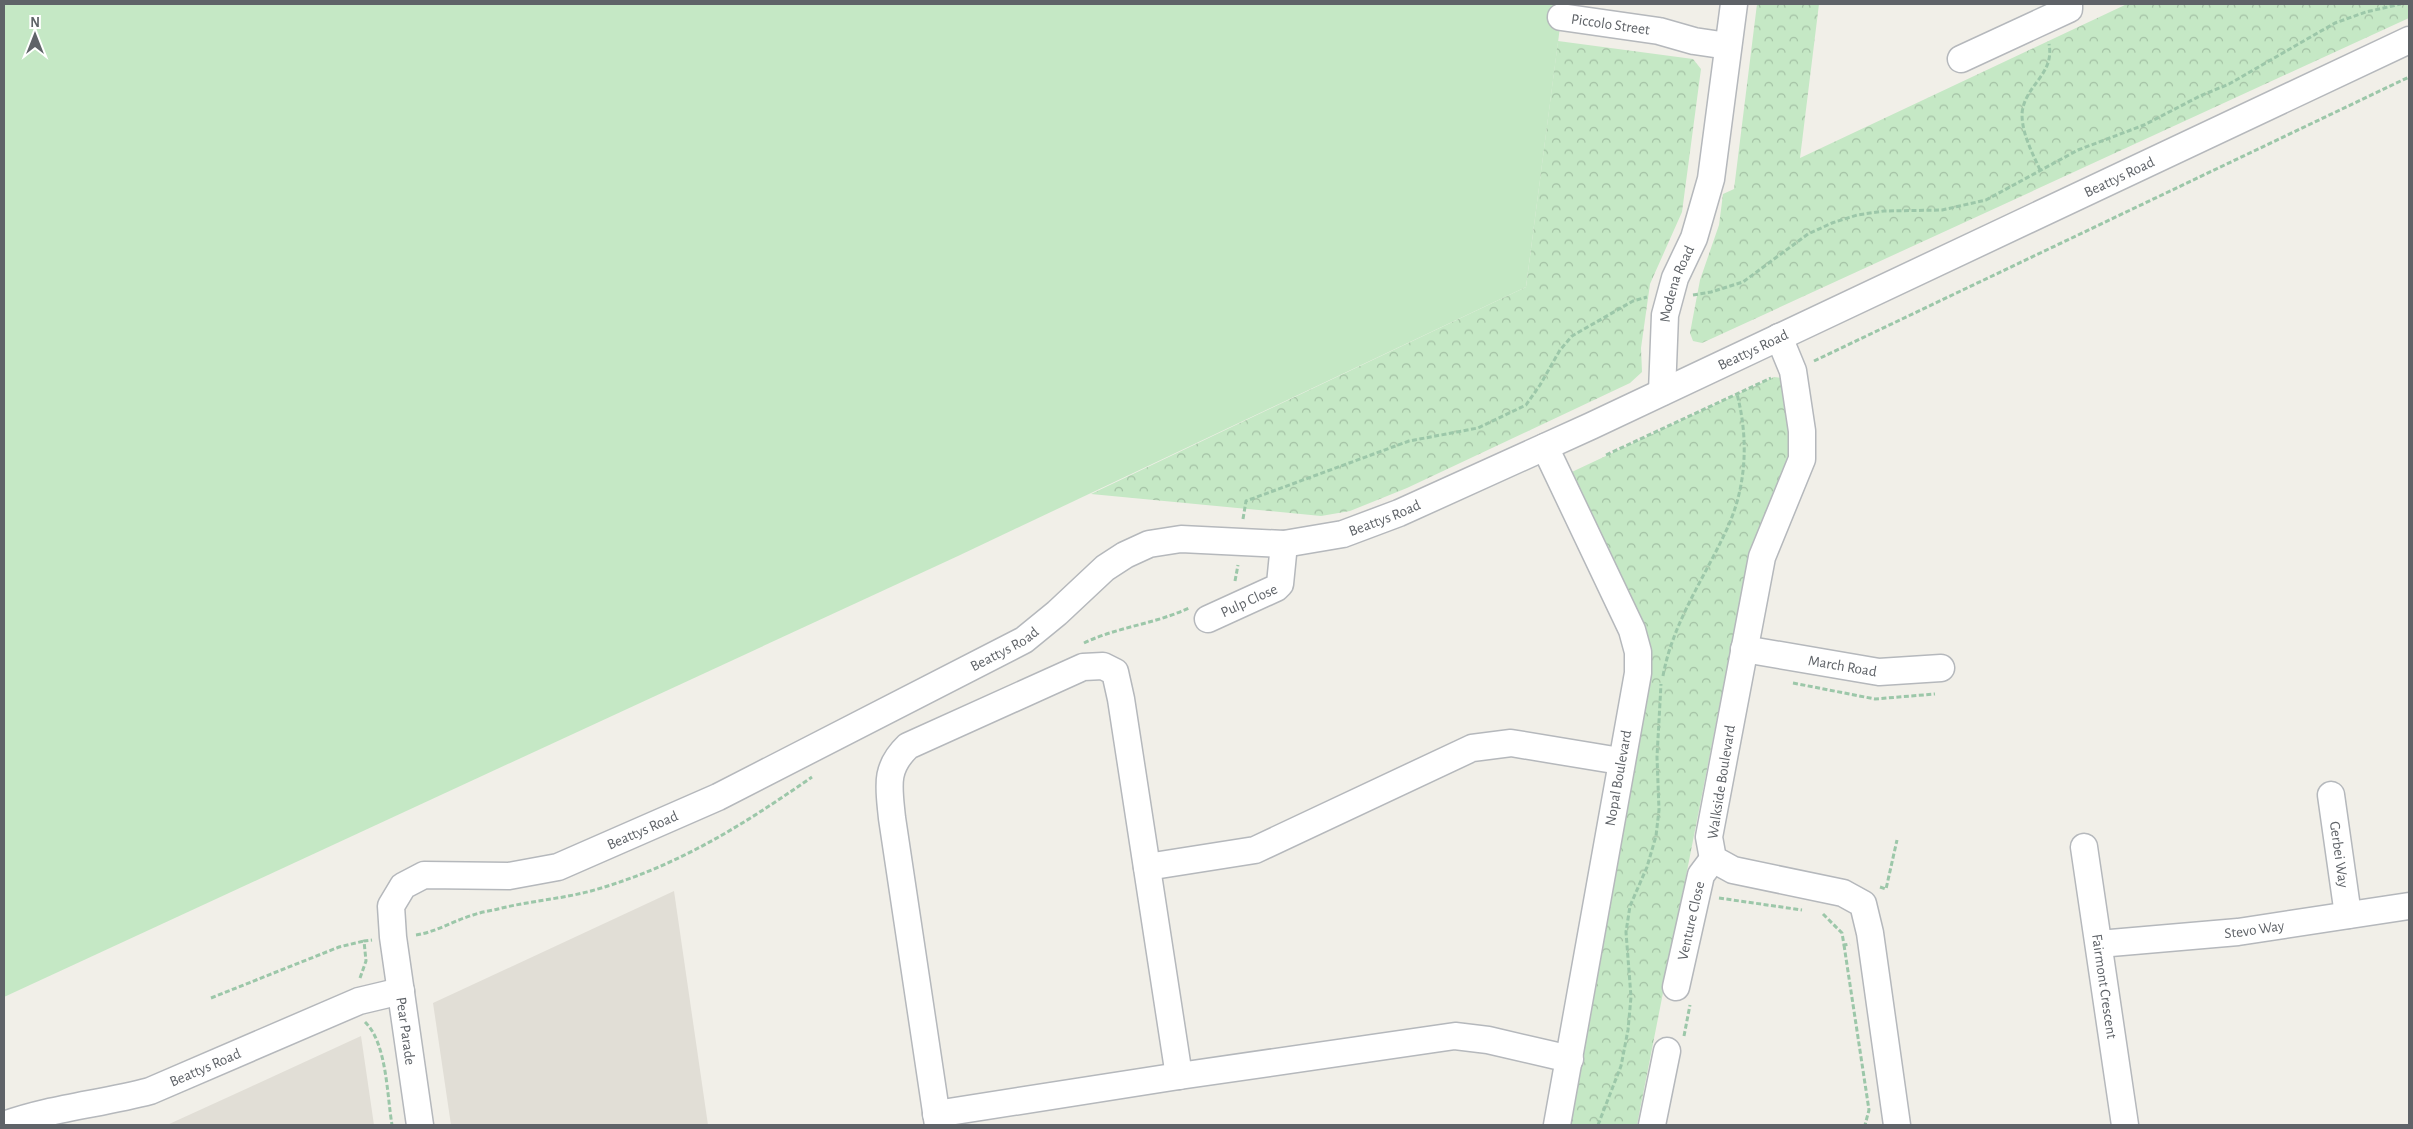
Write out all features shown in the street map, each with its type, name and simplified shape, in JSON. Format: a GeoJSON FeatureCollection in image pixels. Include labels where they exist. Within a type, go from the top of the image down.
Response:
{"type":"FeatureCollection","features":[{"type":"Feature","properties":{"kind":"street","name":"Modena Road"},"geometry":{"type":"LineString","coordinates":[[1686,380],[1681,371],[1675,338],[1675,278],[1694,238],[1711,179],[1734,4]]}},
{"type":"Feature","properties":{"kind":"street"},"geometry":{"type":"LineString","coordinates":[[1961,59],[2073,6]]}},
{"type":"Feature","properties":{"kind":"street","name":"Piccolo Street"},"geometry":{"type":"LineString","coordinates":[[1561,17],[1659,31],[1694,40],[1729,40]]}},
{"type":"Feature","properties":{"kind":"street","name":"Beattys Road"},"geometry":{"type":"LineString","coordinates":[[393,938],[391,906],[403,886],[424,875],[509,876],[558,867],[718,797],[1024,640],[1058,613],[1105,568],[1124,555],[1149,544],[1181,539],[1284,544],[1343,534],[1380,520],[1545,447],[2409,40]]}},
{"type":"Feature","properties":{"kind":"street","name":"Modena Road"},"geometry":{"type":"LineString","coordinates":[[1662,392],[1663,334],[1675,295]]}},
{"type":"Feature","properties":{"kind":"street","name":"Walkside Boulevard"},"geometry":{"type":"LineString","coordinates":[[1779,337],[1793,371],[1802,431],[1802,459],[1762,557],[1709,837],[1713,859],[1733,870],[1843,893],[1864,904],[1897,1125]]}},
{"type":"Feature","properties":{"kind":"street","name":"Nopal Boulevard"},"geometry":{"type":"LineString","coordinates":[[1545,447],[1632,630],[1638,652],[1638,673],[1620,761],[1570,1059],[1557,1125]]}},
{"type":"Feature","properties":{"kind":"street","name":"Pulp Close"},"geometry":{"type":"LineString","coordinates":[[1200,613],[1276,588],[1280,584],[1284,544]]}},
{"type":"Feature","properties":{"kind":"street","name":"March Road"},"geometry":{"type":"LineString","coordinates":[[1744,649],[1879,672],[1941,668]]}},
{"type":"Feature","properties":{"kind":"street"},"geometry":{"type":"LineString","coordinates":[[1179,1076],[1121,699],[1114,672],[1103,666],[1083,667],[908,746],[895,759],[889,783],[892,818],[937,1120],[1179,1076],[1455,1036],[1488,1040],[1570,1059]]}},
{"type":"Feature","properties":{"kind":"street"},"geometry":{"type":"LineString","coordinates":[[1147,867],[1255,850],[1472,748],[1511,743],[1620,761]]}},
{"type":"Feature","properties":{"kind":"street","name":"Gerbei Way"},"geometry":{"type":"LineString","coordinates":[[2332,795],[2348,915]]}},
{"type":"Feature","properties":{"kind":"street","name":"Fairmont Crescent"},"geometry":{"type":"LineString","coordinates":[[2084,847],[2125,1125]]}},
{"type":"Feature","properties":{"kind":"street","name":"Venture Close"},"geometry":{"type":"LineString","coordinates":[[1676,988],[1701,875],[1713,859]]}},
{"type":"Feature","properties":{"kind":"street","name":"Stevo Way"},"geometry":{"type":"LineString","coordinates":[[2099,944],[2238,932],[2409,906]]}},
{"type":"Feature","properties":{"kind":"street","name":"Pear Parade"},"geometry":{"type":"LineString","coordinates":[[393,938],[420,1125]]}},
{"type":"Feature","properties":{"kind":"street","name":"Beattys Road"},"geometry":{"type":"LineString","coordinates":[[4,1125],[53,1110],[122,1099],[150,1091],[359,1001],[401,991]]}},
{"type":"Feature","properties":{"kind":"street"},"geometry":{"type":"LineString","coordinates":[[1652,1125],[1667,1051]]}},
{"type":"Feature","properties":{"kind":"path"},"geometry":{"type":"LineString","coordinates":[[1234,587],[1246,501],[1409,441],[1478,428],[1526,405],[1560,350],[1572,336],[1586,326],[1632,301],[1711,292],[1743,282],[1808,234],[1832,222],[1884,211],[1942,210],[1986,200],[2078,150],[2144,124],[2229,84],[2335,23],[2366,12],[2401,4]]}},
{"type":"Feature","properties":{"kind":"path"},"geometry":{"type":"LineString","coordinates":[[2040,23],[2049,43],[2050,63],[2032,88],[2022,113],[2027,143],[2040,170]]}},
{"type":"Feature","properties":{"kind":"path"},"geometry":{"type":"LineString","coordinates":[[1606,455],[1774,376],[1793,371],[2409,77]]}},
{"type":"Feature","properties":{"kind":"path"},"geometry":{"type":"LineString","coordinates":[[1598,1125],[1621,1066],[1628,1030],[1632,997],[1626,932],[1630,906],[1647,867],[1656,836],[1659,810],[1657,748],[1662,683],[1666,660],[1688,604],[1730,522],[1739,492],[1745,453],[1743,421],[1738,394]]}},
{"type":"Feature","properties":{"kind":"path"},"geometry":{"type":"LineString","coordinates":[[1078,645],[1105,633],[1168,618],[1200,613]]}},
{"type":"Feature","properties":{"kind":"path"},"geometry":{"type":"LineString","coordinates":[[211,998],[338,947],[364,941],[426,933],[473,915],[506,907],[548,901],[629,879],[669,863],[737,828],[815,775]]}},
{"type":"Feature","properties":{"kind":"path"},"geometry":{"type":"LineString","coordinates":[[1886,898],[1886,889],[1897,840]]}},
{"type":"Feature","properties":{"kind":"path"},"geometry":{"type":"LineString","coordinates":[[1877,886],[1886,889]]}},
{"type":"Feature","properties":{"kind":"path"},"geometry":{"type":"LineString","coordinates":[[1719,898],[1804,910]]}},
{"type":"Feature","properties":{"kind":"path"},"geometry":{"type":"LineString","coordinates":[[1813,912],[1823,913],[1842,933],[1869,1110],[1865,1125]]}},
{"type":"Feature","properties":{"kind":"path"},"geometry":{"type":"LineString","coordinates":[[364,941],[366,961],[357,987],[361,1018],[370,1027],[380,1048],[392,1125]]}},
{"type":"Feature","properties":{"kind":"path"},"geometry":{"type":"LineString","coordinates":[[1844,945],[1871,942]]}},
{"type":"Feature","properties":{"kind":"path"},"geometry":{"type":"LineString","coordinates":[[1667,1051],[1681,1053],[1693,989],[1676,988]]}},
{"type":"Feature","properties":{"kind":"shaded area"},"geometry":{"type":"Polygon","coordinates":[[[674,891],[708,1125],[451,1125],[433,1003],[674,891]]]}},
{"type":"Feature","properties":{"kind":"shaded area"},"geometry":{"type":"Polygon","coordinates":[[[361,1036],[374,1125],[167,1125],[248,1088],[361,1036]]]}},
{"type":"Feature","properties":{"kind":"green space"},"geometry":{"type":"Polygon","coordinates":[[[4,4],[1563,4],[1526,287],[958,556],[4,997],[4,4]]]}},
{"type":"Feature","properties":{"kind":"green space"},"geometry":{"type":"Polygon","coordinates":[[[1757,4],[1819,4],[1800,158],[2127,4],[2409,4],[2409,18],[1702,343],[1693,341],[1690,333],[1700,280],[1719,225],[1723,194],[1734,189],[1757,4]]]}},
{"type":"Feature","properties":{"kind":"green space"},"geometry":{"type":"Polygon","coordinates":[[[1558,41],[1693,59],[1701,69],[1682,212],[1650,284],[1641,348],[1642,372],[1630,383],[1407,488],[1350,511],[1321,516],[1091,494],[1526,287],[1558,41]]]}},
{"type":"Feature","properties":{"kind":"green space"},"geometry":{"type":"Polygon","coordinates":[[[1774,377],[1782,378],[1789,421],[1790,456],[1755,538],[1748,561],[1637,1125],[1557,1125],[1638,673],[1559,478],[1774,377]]]}}]}
